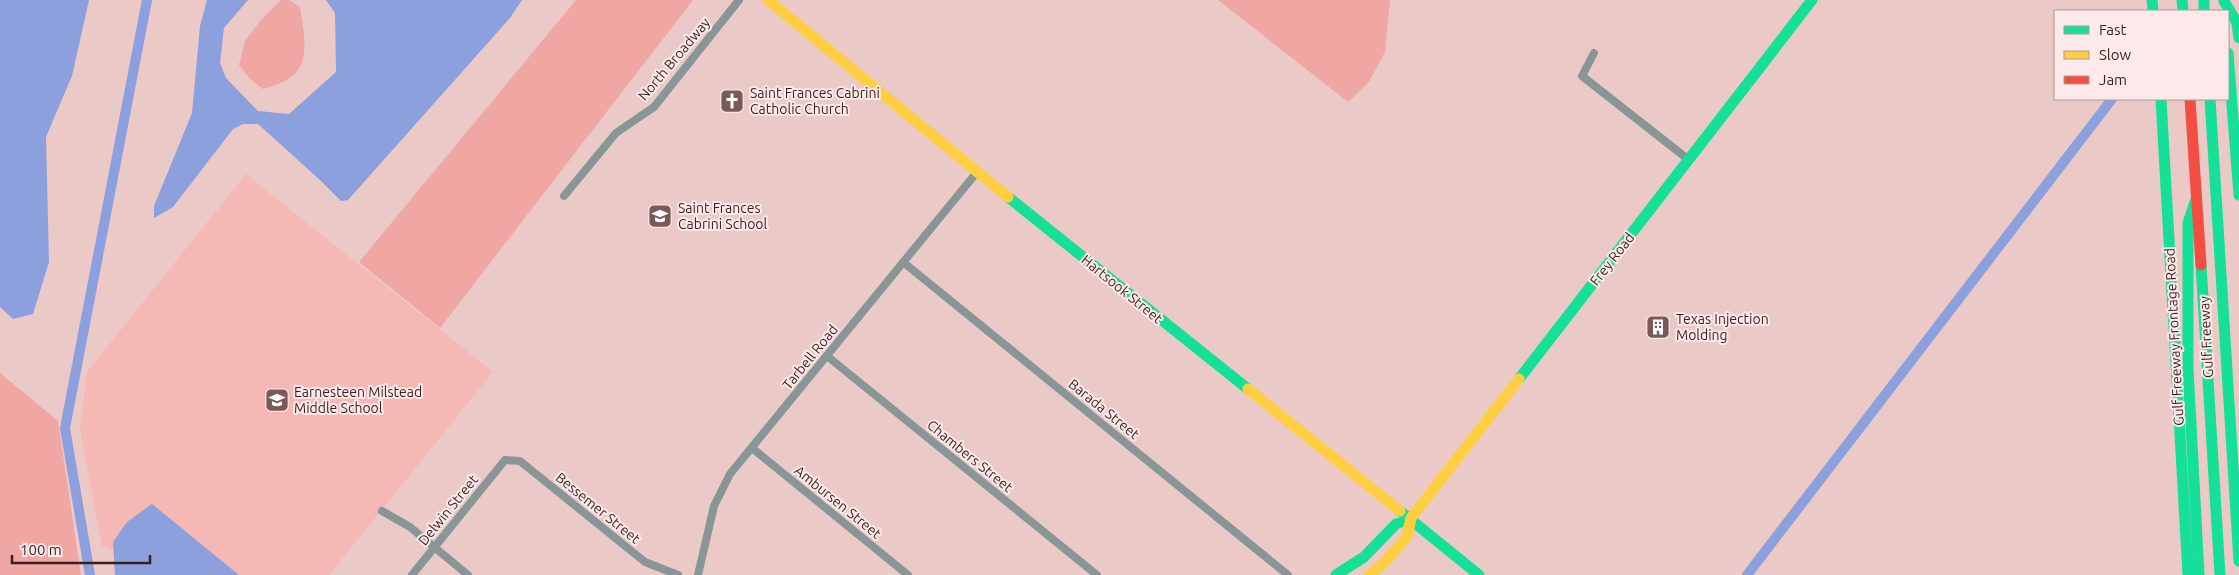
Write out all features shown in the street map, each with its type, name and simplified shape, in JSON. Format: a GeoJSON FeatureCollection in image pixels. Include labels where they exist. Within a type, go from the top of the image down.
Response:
{"type":"FeatureCollection","features":[{"type":"Feature","properties":{"kind":"main road","name":"Hartsook Street"},"geometry":{"type":"LineString","coordinates":[[768,0],[977,172],[1480,575]]}},
{"type":"Feature","properties":{"kind":"main road","name":"Frey Road"},"geometry":{"type":"LineString","coordinates":[[1369,575],[1383,564],[1407,537],[1411,518],[1812,0]]}},
{"type":"Feature","properties":{"kind":"main road"},"geometry":{"type":"LineString","coordinates":[[2229,11],[2237,22],[2239,38]]}},
{"type":"Feature","properties":{"kind":"main road"},"geometry":{"type":"LineString","coordinates":[[2229,66],[2239,195]]}},
{"type":"Feature","properties":{"kind":"main road","name":"Gulf Freeway Frontage Road"},"geometry":{"type":"LineString","coordinates":[[2161,100],[2176,403],[2188,575]]}},
{"type":"Feature","properties":{"kind":"main road","name":"Gulf Freeway"},"geometry":{"type":"LineString","coordinates":[[2190,100],[2198,194],[2220,575]]}},
{"type":"Feature","properties":{"kind":"main road","name":"Gulf Freeway"},"geometry":{"type":"LineString","coordinates":[[2210,100],[2239,561]]}},
{"type":"Feature","properties":{"kind":"main road"},"geometry":{"type":"LineString","coordinates":[[2198,194],[2188,223],[2188,368],[2198,575]]}},
{"type":"Feature","properties":{"kind":"main road","name":"Frey Road"},"geometry":{"type":"LineString","coordinates":[[1336,575],[1364,557],[1396,524],[1411,518]]}},
{"type":"Feature","properties":{"kind":"street","name":"North Broadway"},"geometry":{"type":"LineString","coordinates":[[564,196],[616,133],[654,107],[739,0]]}},
{"type":"Feature","properties":{"kind":"street"},"geometry":{"type":"LineString","coordinates":[[1594,53],[1582,76],[1689,160]]}},
{"type":"Feature","properties":{"kind":"street","name":"Tarbell Road"},"geometry":{"type":"LineString","coordinates":[[698,575],[714,506],[730,474],[977,172]]}},
{"type":"Feature","properties":{"kind":"street","name":"Barada Street"},"geometry":{"type":"LineString","coordinates":[[903,262],[1288,575]]}},
{"type":"Feature","properties":{"kind":"street","name":"Chambers Street"},"geometry":{"type":"LineString","coordinates":[[827,356],[1097,575]]}},
{"type":"Feature","properties":{"kind":"street","name":"Ambursen Street"},"geometry":{"type":"LineString","coordinates":[[752,448],[908,575]]}},
{"type":"Feature","properties":{"kind":"street","name":"Delwin Street"},"geometry":{"type":"LineString","coordinates":[[412,575],[504,460]]}},
{"type":"Feature","properties":{"kind":"street","name":"Bessemer Street"},"geometry":{"type":"LineString","coordinates":[[504,460],[520,461],[644,562],[678,575]]}},
{"type":"Feature","properties":{"kind":"street"},"geometry":{"type":"LineString","coordinates":[[382,511],[410,527],[468,575]]}},
{"type":"Feature","properties":{"kind":"shaded area"},"geometry":{"type":"Polygon","coordinates":[[[281,0],[289,0],[300,7],[304,36],[304,56],[296,73],[282,82],[263,89],[250,79],[239,65],[245,41],[260,21],[281,0]]]}},
{"type":"Feature","properties":{"kind":"shaded area"},"geometry":{"type":"Polygon","coordinates":[[[576,0],[693,0],[440,328],[359,262],[576,0]]]}},
{"type":"Feature","properties":{"kind":"shaded area"},"geometry":{"type":"Polygon","coordinates":[[[1218,0],[1390,0],[1385,52],[1369,82],[1348,102],[1218,0]]]}},
{"type":"Feature","properties":{"kind":"shaded area","name":"Earnesteen Milstead Middle School"},"geometry":{"type":"Polygon","coordinates":[[[246,174],[493,372],[329,575],[239,575],[152,505],[113,542],[114,550],[102,546],[80,428],[87,372],[246,174]]]}},
{"type":"Feature","properties":{"kind":"shaded area"},"geometry":{"type":"Polygon","coordinates":[[[0,373],[58,421],[81,575],[0,575],[0,373]]]}},
{"type":"Feature","properties":{"kind":"water"},"geometry":{"type":"Polygon","coordinates":[[[0,0],[89,0],[72,76],[46,137],[49,262],[33,314],[13,319],[0,307],[0,0]]]}},
{"type":"Feature","properties":{"kind":"water"},"geometry":{"type":"Polygon","coordinates":[[[207,0],[248,0],[224,28],[220,63],[226,78],[258,111],[289,114],[336,72],[335,13],[326,0],[522,0],[510,18],[348,200],[341,201],[258,124],[243,124],[233,129],[173,207],[154,218],[154,206],[192,113],[200,26],[207,0]]]}},
{"type":"Feature","properties":{"kind":"water"},"geometry":{"type":"Polygon","coordinates":[[[152,504],[239,575],[115,575],[113,542],[127,522],[152,504]]]}},
{"type":"Feature","properties":{"kind":"waterway"},"geometry":{"type":"LineString","coordinates":[[90,575],[65,428],[147,0]]}},
{"type":"Feature","properties":{"kind":"waterway"},"geometry":{"type":"LineString","coordinates":[[1747,575],[2111,100]]}},
{"type":"Feature","properties":{"kind":"traffic: fast"},"geometry":{"type":"LineString","coordinates":[[1519,379],[1812,0]]}},
{"type":"Feature","properties":{"kind":"traffic: fast"},"geometry":{"type":"LineString","coordinates":[[2152,0],[2153,10]]}},
{"type":"Feature","properties":{"kind":"traffic: fast"},"geometry":{"type":"LineString","coordinates":[[2182,0],[2183,10]]}},
{"type":"Feature","properties":{"kind":"traffic: fast"},"geometry":{"type":"LineString","coordinates":[[2204,0],[2204,10]]}},
{"type":"Feature","properties":{"kind":"traffic: fast"},"geometry":{"type":"LineString","coordinates":[[2224,1],[2237,23],[2239,38]]}},
{"type":"Feature","properties":{"kind":"traffic: fast"},"geometry":{"type":"LineString","coordinates":[[2229,66],[2239,195]]}},
{"type":"Feature","properties":{"kind":"traffic: fast"},"geometry":{"type":"LineString","coordinates":[[2161,100],[2188,575]]}},
{"type":"Feature","properties":{"kind":"traffic: fast"},"geometry":{"type":"LineString","coordinates":[[2210,100],[2239,561]]}},
{"type":"Feature","properties":{"kind":"traffic: fast"},"geometry":{"type":"LineString","coordinates":[[1008,197],[1248,389]]}},
{"type":"Feature","properties":{"kind":"traffic: fast"},"geometry":{"type":"LineString","coordinates":[[2195,202],[2188,223],[2188,368],[2199,575]]}},
{"type":"Feature","properties":{"kind":"traffic: fast"},"geometry":{"type":"LineString","coordinates":[[2201,265],[2220,575]]}},
{"type":"Feature","properties":{"kind":"traffic: fast"},"geometry":{"type":"LineString","coordinates":[[1400,511],[1479,575]]}},
{"type":"Feature","properties":{"kind":"traffic: fast"},"geometry":{"type":"LineString","coordinates":[[1336,575],[1364,557],[1396,524],[1411,518]]}},
{"type":"Feature","properties":{"kind":"traffic: slow"},"geometry":{"type":"LineString","coordinates":[[768,0],[1008,197]]}},
{"type":"Feature","properties":{"kind":"traffic: slow"},"geometry":{"type":"LineString","coordinates":[[1369,575],[1383,564],[1407,537],[1411,518],[1519,379]]}},
{"type":"Feature","properties":{"kind":"traffic: slow"},"geometry":{"type":"LineString","coordinates":[[1248,389],[1400,511]]}},
{"type":"Feature","properties":{"kind":"traffic: jam"},"geometry":{"type":"LineString","coordinates":[[2190,100],[2201,265]]}},
{"type":"Feature","properties":{"kind":"place","name":"Saint Frances Cabrini Catholic Church"},"geometry":{"type":"Point","coordinates":[732,101]}},
{"type":"Feature","properties":{"kind":"place","name":"Saint Frances Cabrini School"},"geometry":{"type":"Point","coordinates":[660,216]}},
{"type":"Feature","properties":{"kind":"place","name":"Texas Injection Molding"},"geometry":{"type":"Point","coordinates":[1658,327]}},
{"type":"Feature","properties":{"kind":"place","name":"Earnesteen Milstead Middle School"},"geometry":{"type":"Point","coordinates":[277,400]}}]}
